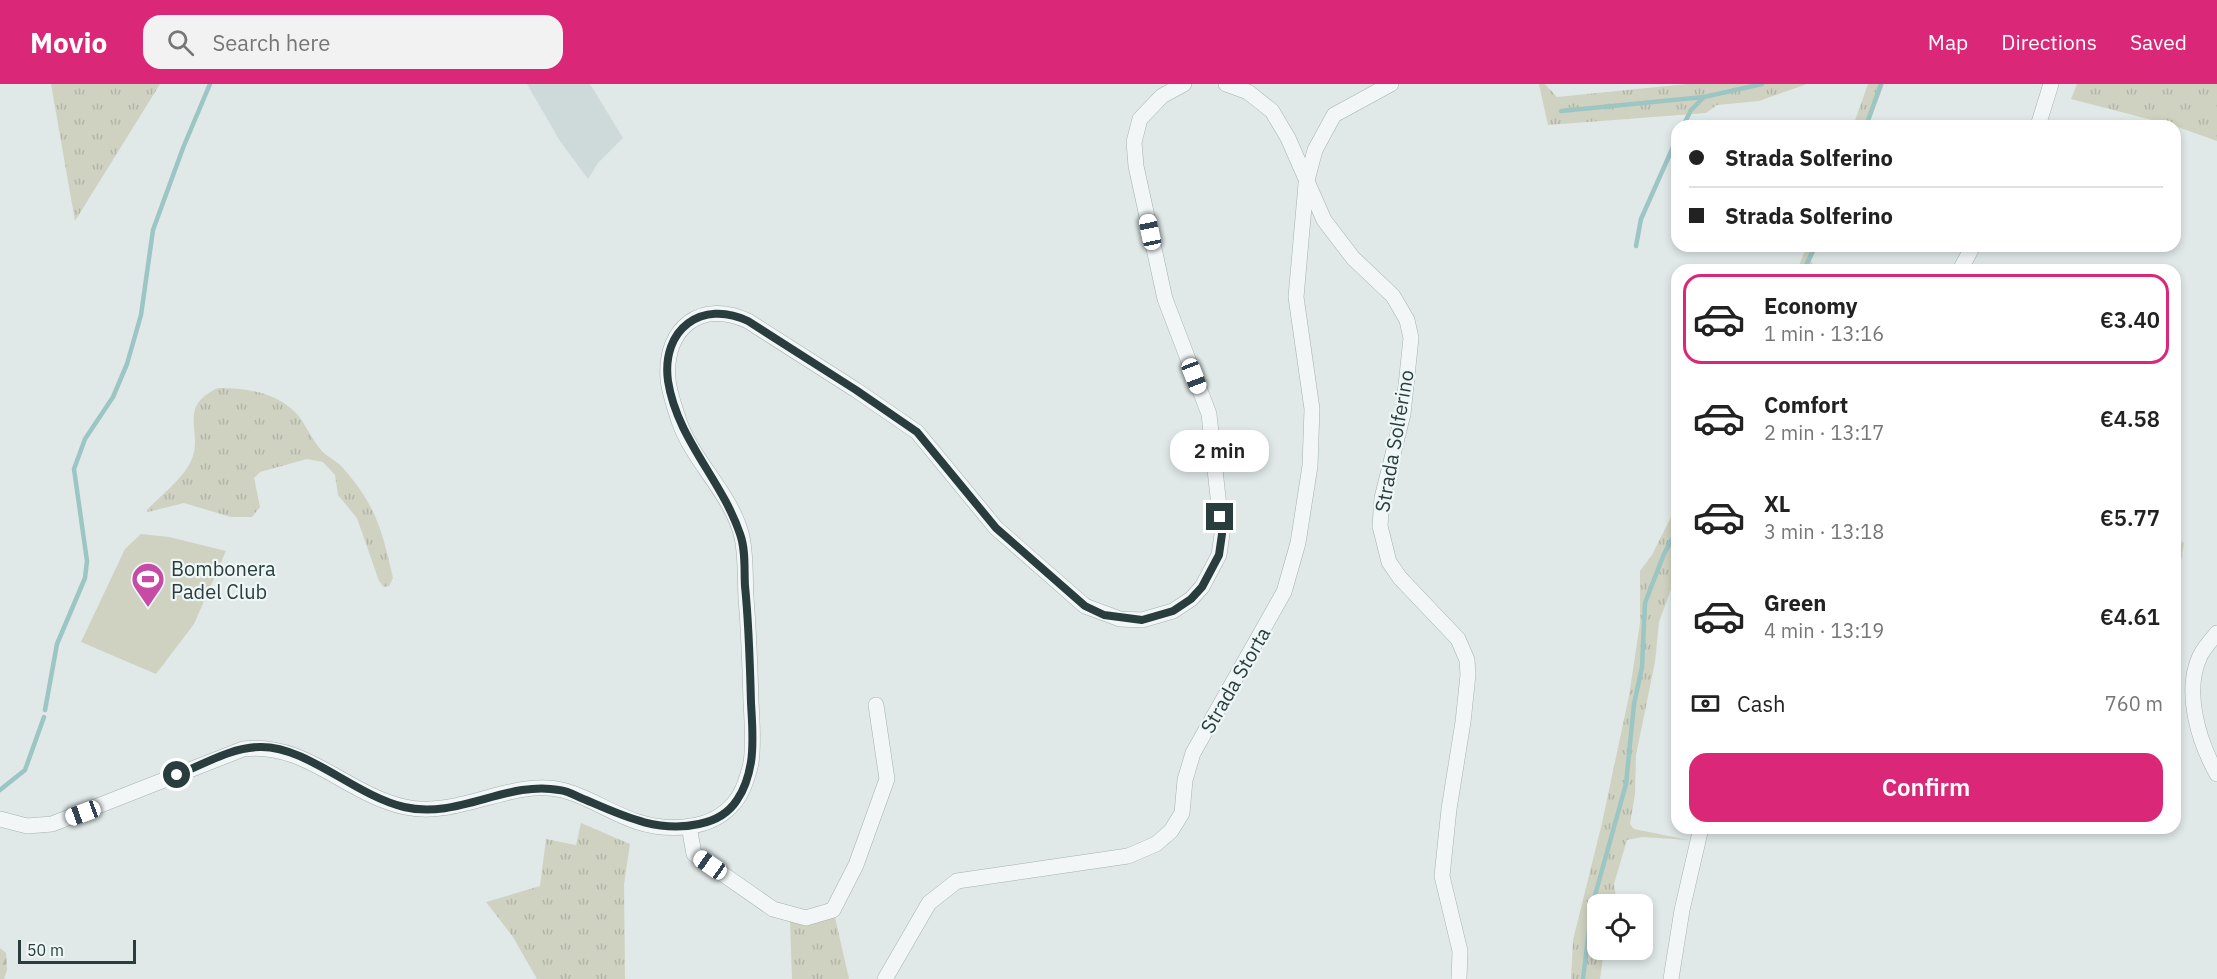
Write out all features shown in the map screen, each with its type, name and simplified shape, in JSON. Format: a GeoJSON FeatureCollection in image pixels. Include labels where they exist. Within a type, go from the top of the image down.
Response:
{"type":"FeatureCollection","features":[{"type":"Feature","properties":{"kind":"street"},"geometry":{"type":"LineString","coordinates":[[0,819],[27,826],[52,824],[243,749],[260,747],[276,748],[304,757],[376,799],[408,808],[446,808],[541,787],[563,790],[639,823],[689,826],[712,821],[724,814],[737,800],[751,762],[750,642],[742,537],[734,517],[680,425],[668,380],[672,345],[683,327],[698,316],[711,312],[731,313],[748,321],[917,432],[996,528],[1085,606],[1104,615],[1142,620],[1173,611],[1202,587],[1214,568],[1222,534],[1209,414],[1165,299],[1136,165],[1134,142],[1140,120],[1162,96],[1184,84]]}},
{"type":"Feature","properties":{"kind":"street","name":"Strada Solferino"},"geometry":{"type":"LineString","coordinates":[[1226,84],[1248,92],[1272,111],[1288,138],[1306,184],[1331,230],[1353,258],[1393,296],[1407,320],[1411,338],[1403,414],[1382,498],[1380,526],[1389,562],[1400,578],[1458,639],[1467,660],[1466,698],[1449,809],[1442,876],[1460,951],[1459,979]]}},
{"type":"Feature","properties":{"kind":"street","name":"Strada Storta"},"geometry":{"type":"LineString","coordinates":[[885,979],[929,903],[957,881],[1128,856],[1156,844],[1171,831],[1182,813],[1185,780],[1193,753],[1284,592],[1298,543],[1310,466],[1312,410],[1296,297],[1306,184],[1316,150],[1334,115],[1391,84]]}},
{"type":"Feature","properties":{"kind":"street"},"geometry":{"type":"LineString","coordinates":[[2040,120],[2051,84]]}},
{"type":"Feature","properties":{"kind":"street"},"geometry":{"type":"LineString","coordinates":[[2217,633],[2201,654],[2194,680],[2200,737],[2217,774]]}},
{"type":"Feature","properties":{"kind":"street"},"geometry":{"type":"LineString","coordinates":[[689,826],[694,854],[773,909],[806,918],[833,910],[856,865],[887,779],[876,705]]}},
{"type":"Feature","properties":{"kind":"street"},"geometry":{"type":"LineString","coordinates":[[1671,979],[1682,910],[1700,834]]}},
{"type":"Feature","properties":{"kind":"shaded area"},"geometry":{"type":"Polygon","coordinates":[[[527,84],[590,84],[623,138],[598,163],[588,179],[560,141],[527,84]]]}},
{"type":"Feature","properties":{"kind":"green space"},"geometry":{"type":"Polygon","coordinates":[[[51,84],[160,84],[75,221],[51,84]]]}},
{"type":"Feature","properties":{"kind":"green space"},"geometry":{"type":"Polygon","coordinates":[[[1539,84],[1545,84],[1557,97],[1687,84],[1807,84],[1759,101],[1717,105],[1706,113],[1548,125],[1539,84]]]}},
{"type":"Feature","properties":{"kind":"green space"},"geometry":{"type":"Polygon","coordinates":[[[1868,84],[1884,84],[1870,120],[1855,120],[1868,84]]]}},
{"type":"Feature","properties":{"kind":"green space"},"geometry":{"type":"Polygon","coordinates":[[[2077,84],[2217,84],[2217,141],[2181,128],[2181,120],[2152,120],[2071,99],[2077,84]]]}},
{"type":"Feature","properties":{"kind":"green space"},"geometry":{"type":"Polygon","coordinates":[[[1804,252],[1815,252],[1811,261],[1813,264],[1800,264],[1804,252]]]}},
{"type":"Feature","properties":{"kind":"green space"},"geometry":{"type":"Polygon","coordinates":[[[218,388],[259,392],[287,405],[299,416],[317,446],[342,467],[370,506],[381,532],[389,561],[393,578],[389,586],[384,587],[379,581],[357,518],[338,495],[335,475],[323,462],[307,459],[260,472],[254,478],[260,507],[252,517],[231,517],[184,503],[148,512],[147,510],[175,483],[189,465],[194,454],[194,413],[197,404],[218,388]]]}},
{"type":"Feature","properties":{"kind":"green space"},"geometry":{"type":"Polygon","coordinates":[[[1671,517],[1671,589],[1659,622],[1655,662],[1636,755],[1635,794],[1630,824],[1634,829],[1689,840],[1642,837],[1627,840],[1614,884],[1616,894],[1587,894],[1587,960],[1603,960],[1600,979],[1571,979],[1573,940],[1602,823],[1629,696],[1640,623],[1640,571],[1652,555],[1671,517]]]}},
{"type":"Feature","properties":{"kind":"green space","name":"Bombonera Padel Club"},"geometry":{"type":"Polygon","coordinates":[[[141,534],[169,537],[226,551],[194,624],[156,674],[81,642],[125,549],[141,534]]]}},
{"type":"Feature","properties":{"kind":"green space"},"geometry":{"type":"Polygon","coordinates":[[[2181,541],[2184,543],[2181,559],[2181,541]]]}},
{"type":"Feature","properties":{"kind":"green space"},"geometry":{"type":"Polygon","coordinates":[[[581,823],[630,844],[624,884],[625,979],[537,979],[513,937],[486,902],[540,886],[546,839],[576,845],[581,823]]]}},
{"type":"Feature","properties":{"kind":"green space"},"geometry":{"type":"Polygon","coordinates":[[[835,917],[849,979],[792,979],[790,921],[835,917]]]}},
{"type":"Feature","properties":{"kind":"green space"},"geometry":{"type":"Polygon","coordinates":[[[0,948],[6,953],[7,970],[4,979],[0,979],[0,948]]]}},
{"type":"Feature","properties":{"kind":"waterway"},"geometry":{"type":"LineString","coordinates":[[45,710],[57,644],[85,578],[87,561],[74,469],[85,439],[113,397],[127,364],[141,315],[153,230],[183,148],[210,84]]}},
{"type":"Feature","properties":{"kind":"waterway"},"geometry":{"type":"LineString","coordinates":[[1561,111],[1704,97],[1762,84]]}},
{"type":"Feature","properties":{"kind":"waterway"},"geometry":{"type":"LineString","coordinates":[[1868,120],[1881,84]]}},
{"type":"Feature","properties":{"kind":"waterway"},"geometry":{"type":"LineString","coordinates":[[1686,120],[1691,110],[1704,97]]}},
{"type":"Feature","properties":{"kind":"waterway"},"geometry":{"type":"LineString","coordinates":[[1636,246],[1641,219],[1671,152]]}},
{"type":"Feature","properties":{"kind":"waterway"},"geometry":{"type":"LineString","coordinates":[[1807,264],[1812,252]]}},
{"type":"Feature","properties":{"kind":"waterway"},"geometry":{"type":"LineString","coordinates":[[1583,979],[1592,906],[1626,784],[1634,704],[1642,667],[1645,603],[1671,541]]}},
{"type":"Feature","properties":{"kind":"waterway"},"geometry":{"type":"LineString","coordinates":[[0,790],[25,770],[44,717]]}},
{"type":"Feature","properties":{"kind":"place","name":"Bombonera Padel Club"},"geometry":{"type":"Point","coordinates":[148,608]}},
{"type":"Feature","properties":{"kind":"route"},"geometry":{"type":"LineString","coordinates":[[177,775],[243,749],[276,748],[304,757],[376,799],[408,808],[446,808],[541,787],[563,790],[639,823],[671,827],[689,826],[712,821],[724,814],[737,800],[751,762],[750,642],[742,537],[734,517],[680,425],[668,380],[672,345],[683,327],[698,316],[711,312],[731,313],[748,321],[917,432],[996,528],[1085,606],[1104,615],[1120,619],[1142,620],[1173,611],[1191,599],[1202,587],[1219,555],[1222,534],[1220,517]]}}]}
